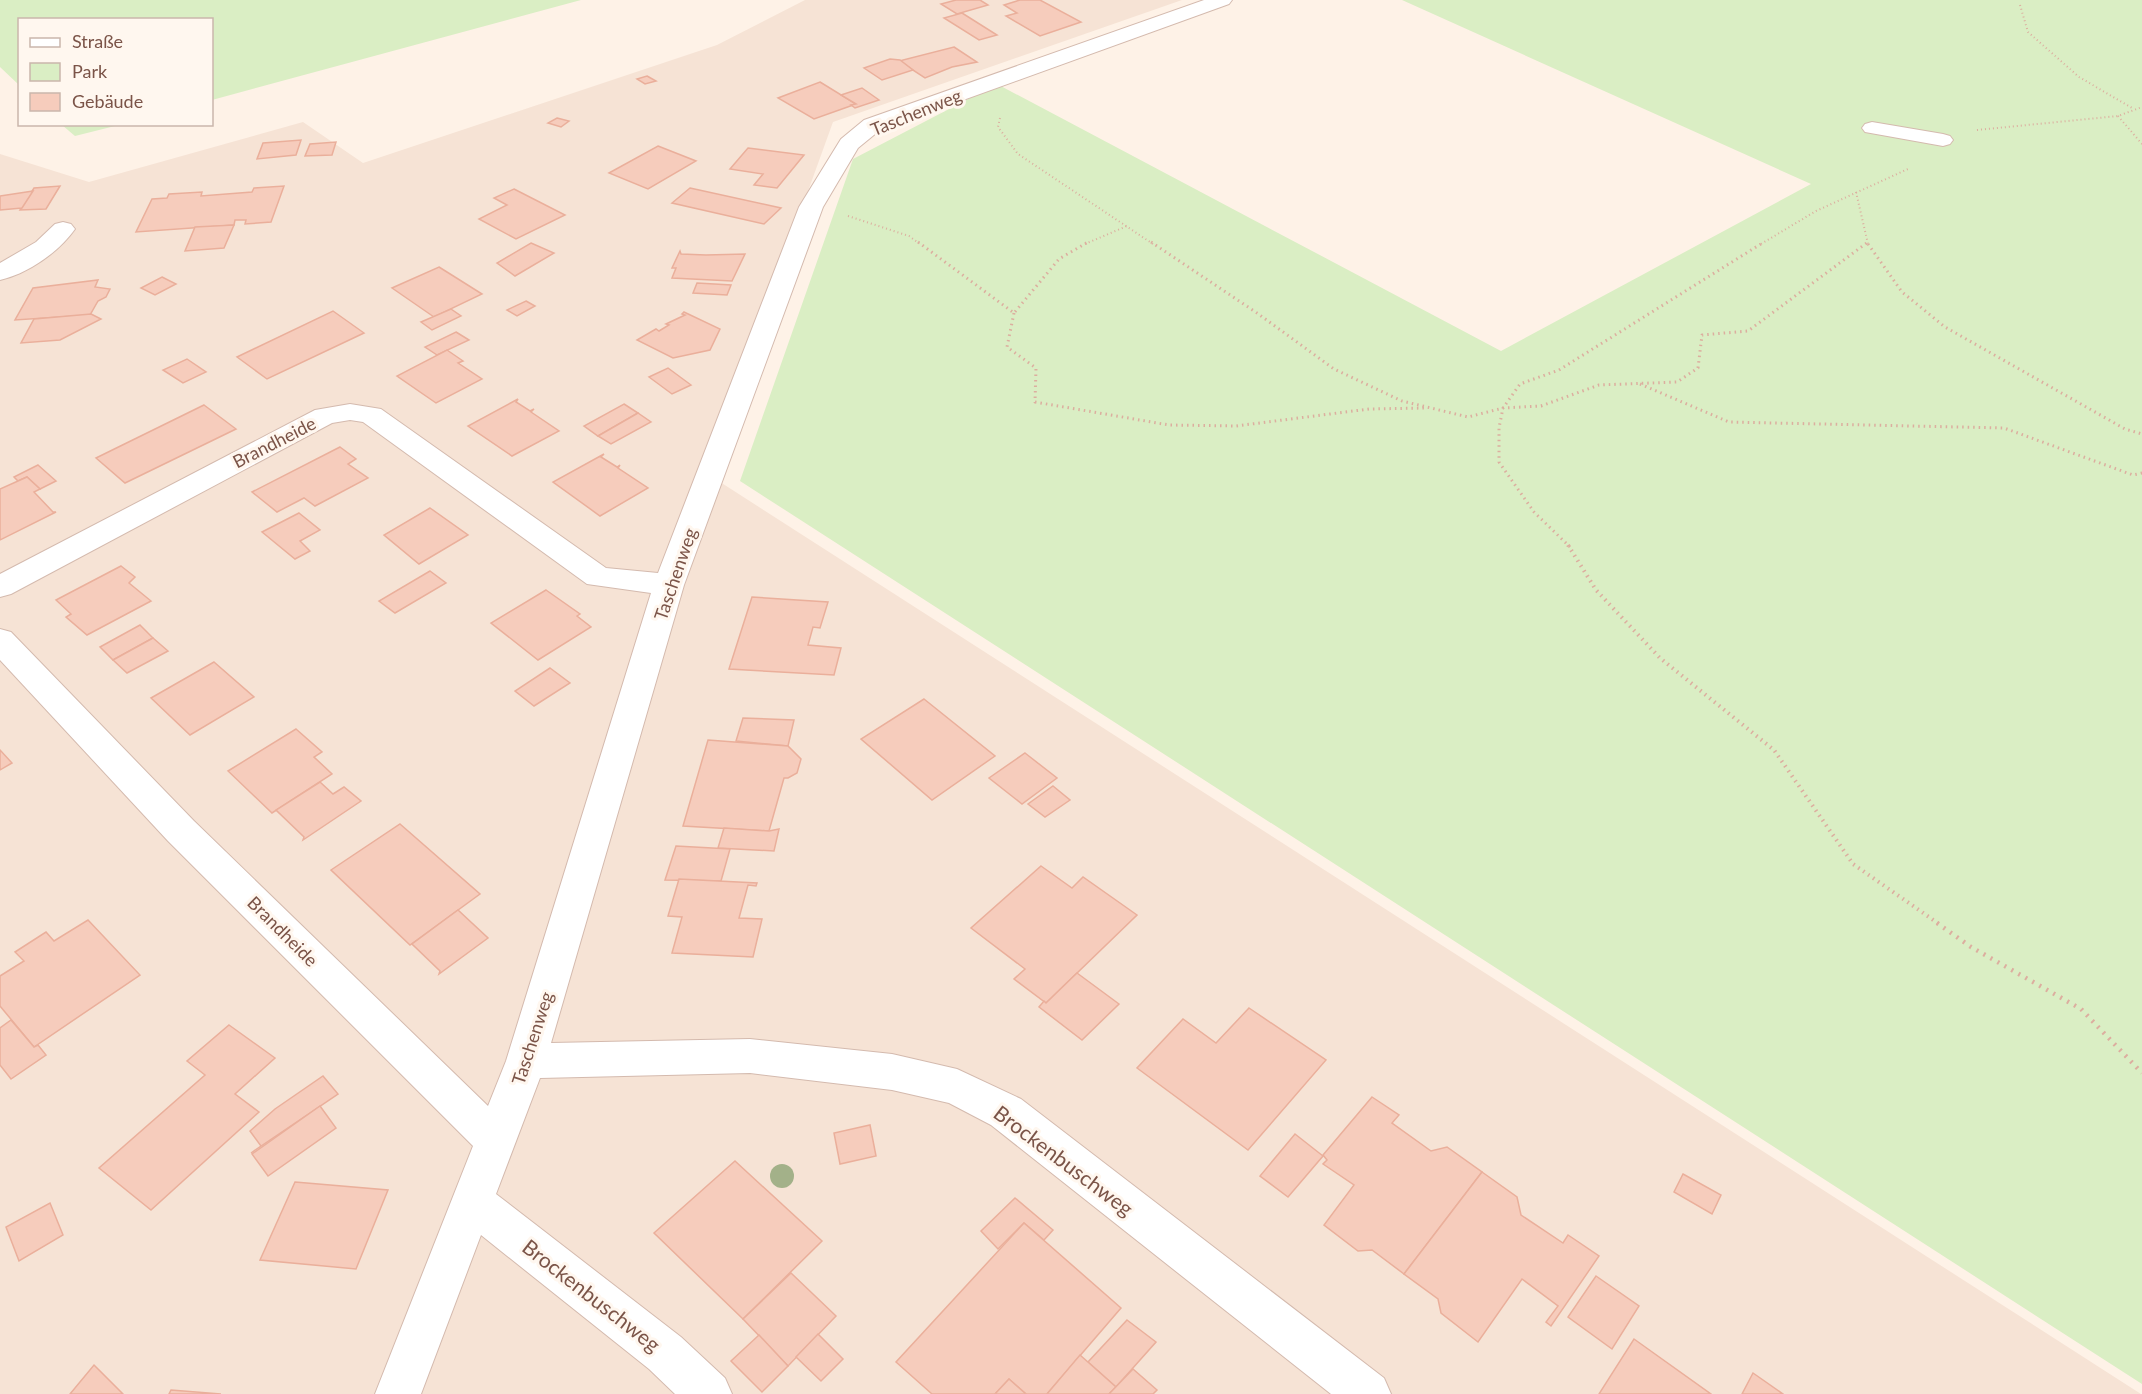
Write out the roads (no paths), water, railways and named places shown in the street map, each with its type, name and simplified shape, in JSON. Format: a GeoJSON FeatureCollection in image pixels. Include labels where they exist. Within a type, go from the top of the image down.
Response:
{"type":"FeatureCollection","features":[{"type":"Feature","properties":{"kind":"street","name":"Taschenweg"},"geometry":{"type":"LineString","coordinates":[[398,1394],[526,1061],[669,585],[811,207],[849,144],[872,125],[1222,0]]}},
{"type":"Feature","properties":{"kind":"street"},"geometry":{"type":"LineString","coordinates":[[0,273],[45,247],[63,230]]}},
{"type":"Feature","properties":{"kind":"street","name":"Brandheide"},"geometry":{"type":"LineString","coordinates":[[0,587],[277,439],[325,416],[350,412],[370,415],[598,577],[669,585]]}},
{"type":"Feature","properties":{"kind":"street","name":"Brandheide"},"geometry":{"type":"LineString","coordinates":[[0,640],[182,831],[495,1140]]}},
{"type":"Feature","properties":{"kind":"street","name":"Brockenbuschweg"},"geometry":{"type":"LineString","coordinates":[[526,1061],[750,1056],[892,1072],[957,1087],[1006,1112],[1368,1394]]}},
{"type":"Feature","properties":{"kind":"street","name":"Brockenbuschweg"},"geometry":{"type":"LineString","coordinates":[[471,1201],[665,1353],[709,1394]]}},
{"type":"Feature","properties":{"kind":"lane"},"geometry":{"type":"LineString","coordinates":[[1872,128],[1942,140]]}}]}
